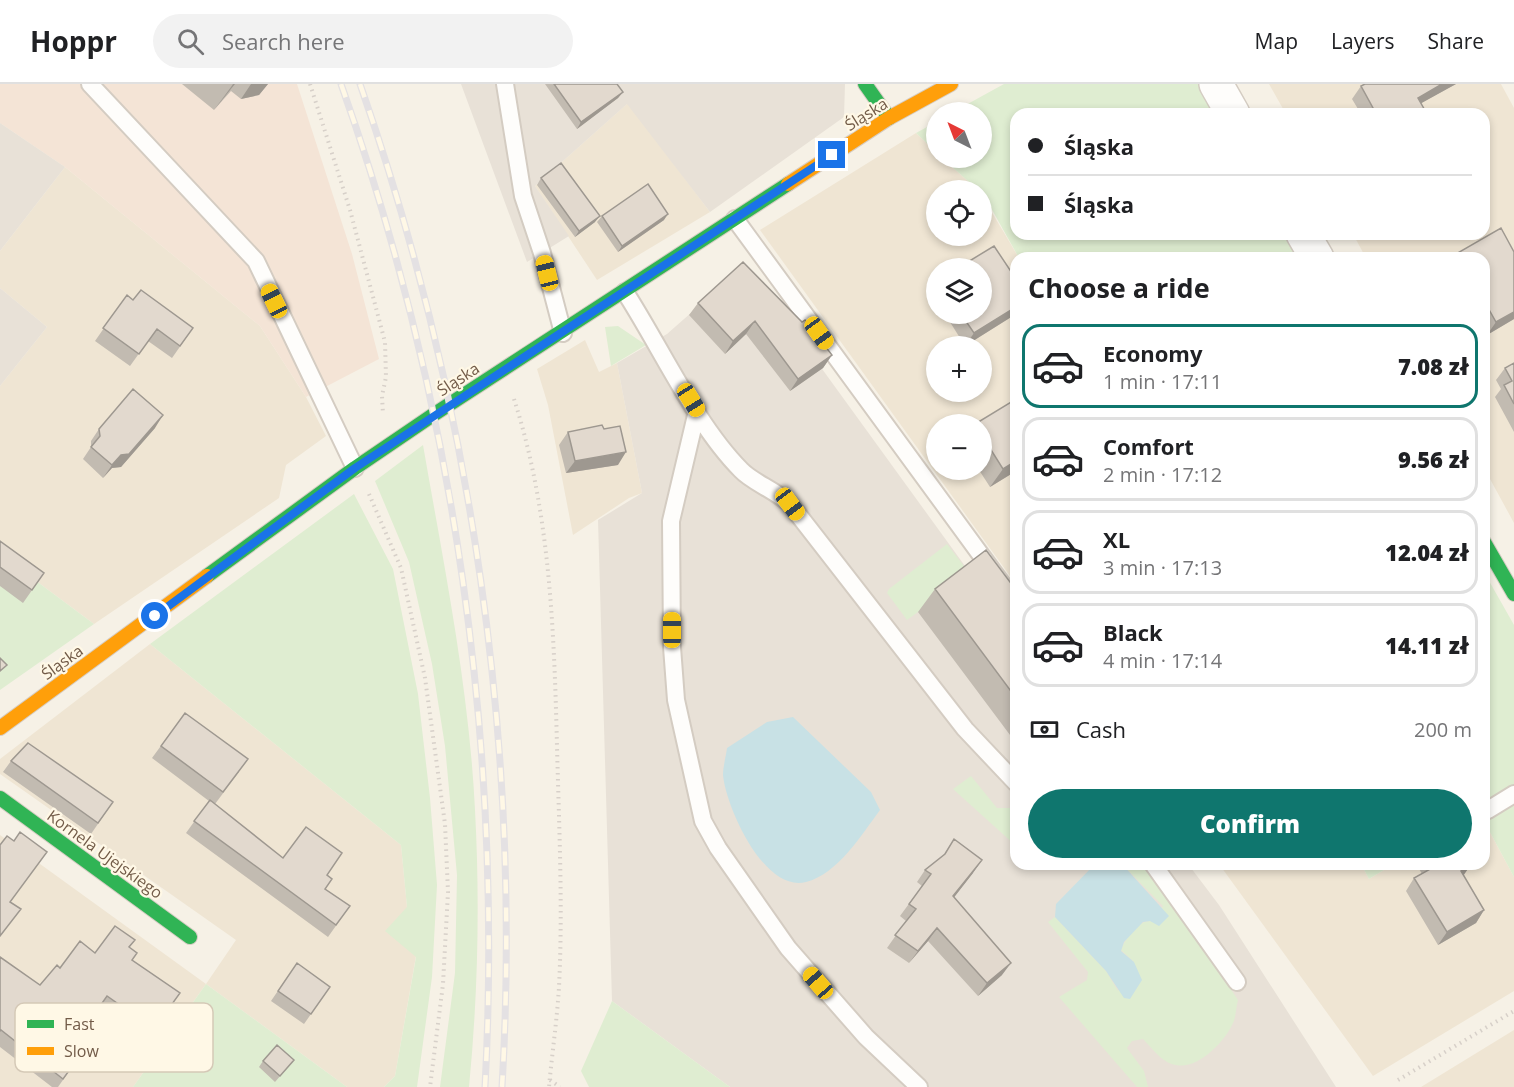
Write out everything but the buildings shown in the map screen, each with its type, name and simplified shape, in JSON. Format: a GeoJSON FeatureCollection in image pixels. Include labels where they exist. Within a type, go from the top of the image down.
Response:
{"type":"FeatureCollection","features":[{"type":"Feature","properties":{"kind":"street"},"geometry":{"type":"LineString","coordinates":[[865,84],[889,118]]}},
{"type":"Feature","properties":{"kind":"street","name":"Śląska"},"geometry":{"type":"LineString","coordinates":[[0,728],[355,468],[889,118],[951,84]]}},
{"type":"Feature","properties":{"kind":"street"},"geometry":{"type":"LineString","coordinates":[[1215,84],[1229,108]]}},
{"type":"Feature","properties":{"kind":"street"},"geometry":{"type":"LineString","coordinates":[[1490,552],[1514,594]]}},
{"type":"Feature","properties":{"kind":"street","name":"Kornela Ujejskiego"},"geometry":{"type":"LineString","coordinates":[[0,798],[190,937]]}},
{"type":"Feature","properties":{"kind":"lane"},"geometry":{"type":"LineString","coordinates":[[90,84],[256,261],[355,468]]}},
{"type":"Feature","properties":{"kind":"lane"},"geometry":{"type":"LineString","coordinates":[[505,84],[523,196],[542,253],[563,333]]}},
{"type":"Feature","properties":{"kind":"lane"},"geometry":{"type":"LineString","coordinates":[[735,219],[1010,595]]}},
{"type":"Feature","properties":{"kind":"lane"},"geometry":{"type":"LineString","coordinates":[[625,292],[717,441],[742,472],[776,490],[790,504],[965,729],[1010,777]]}},
{"type":"Feature","properties":{"kind":"lane"},"geometry":{"type":"LineString","coordinates":[[698,411],[671,521],[672,647],[676,700],[703,821],[718,848],[788,948],[866,1037],[919,1087]]}},
{"type":"Feature","properties":{"kind":"lane"},"geometry":{"type":"LineString","coordinates":[[1490,809],[1514,794]]}},
{"type":"Feature","properties":{"kind":"lane"},"geometry":{"type":"LineString","coordinates":[[1157,870],[1237,982]]}},
{"type":"Feature","properties":{"kind":"path"},"geometry":{"type":"LineString","coordinates":[[310,84],[350,210],[384,342],[386,378],[382,396],[383,420],[390,445]]}},
{"type":"Feature","properties":{"kind":"path"},"geometry":{"type":"LineString","coordinates":[[501,371],[521,422],[532,468],[549,562],[554,633],[560,900],[559,988],[549,1087]]}},
{"type":"Feature","properties":{"kind":"path"},"geometry":{"type":"LineString","coordinates":[[355,468],[379,513],[401,568],[424,678],[439,769],[445,824],[448,891],[443,984],[430,1087]]}},
{"type":"Feature","properties":{"kind":"path"},"geometry":{"type":"LineString","coordinates":[[1398,1080],[1514,1011]]}},
{"type":"Feature","properties":{"kind":"path"},"geometry":{"type":"LineString","coordinates":[[550,1080],[560,1087]]}},
{"type":"Feature","properties":{"kind":"shaded area"},"geometry":{"type":"Polygon","coordinates":[[[0,84],[297,84],[352,254],[379,359],[306,397],[260,326],[65,167],[0,123],[0,84]]]}},
{"type":"Feature","properties":{"kind":"shaded area"},"geometry":{"type":"Polygon","coordinates":[[[461,84],[845,84],[844,117],[710,212],[627,104],[535,186],[569,236],[527,262],[461,84]]]}},
{"type":"Feature","properties":{"kind":"shaded area"},"geometry":{"type":"Polygon","coordinates":[[[1269,84],[1501,84],[1514,108],[1514,523],[1490,479],[1490,252],[1363,252],[1356,240],[1490,240],[1490,108],[1283,108],[1269,84]]]}},
{"type":"Feature","properties":{"kind":"shaded area"},"geometry":{"type":"Polygon","coordinates":[[[628,103],[710,212],[597,280],[535,186],[628,103]]]}},
{"type":"Feature","properties":{"kind":"shaded area"},"geometry":{"type":"Polygon","coordinates":[[[0,123],[65,167],[0,251],[0,123]]]}},
{"type":"Feature","properties":{"kind":"shaded area"},"geometry":{"type":"Polygon","coordinates":[[[916,133],[926,142],[926,168],[953,168],[967,180],[926,180],[926,246],[992,246],[992,213],[1015,252],[1010,252],[1010,576],[941,480],[992,480],[992,414],[926,414],[926,460],[760,230],[916,133]]]}},
{"type":"Feature","properties":{"kind":"shaded area"},"geometry":{"type":"Polygon","coordinates":[[[65,167],[260,326],[306,397],[326,436],[286,465],[279,498],[94,624],[0,554],[0,386],[47,327],[0,288],[0,251],[65,167]]]}},
{"type":"Feature","properties":{"kind":"shaded area"},"geometry":{"type":"Polygon","coordinates":[[[734,275],[796,333],[1010,628],[1010,870],[1193,870],[1219,905],[1336,1087],[730,1087],[612,1001],[598,520],[642,493],[617,363],[667,334],[734,275]]]}},
{"type":"Feature","properties":{"kind":"shaded area"},"geometry":{"type":"Polygon","coordinates":[[[0,288],[47,327],[0,386],[0,288]]]}},
{"type":"Feature","properties":{"kind":"shaded area"},"geometry":{"type":"Polygon","coordinates":[[[585,340],[599,372],[617,363],[642,493],[629,498],[573,535],[548,405],[537,369],[585,340]]]}},
{"type":"Feature","properties":{"kind":"shaded area"},"geometry":{"type":"Polygon","coordinates":[[[150,644],[401,845],[407,907],[416,956],[395,1076],[384,1087],[347,1087],[206,984],[236,940],[0,774],[0,759],[150,644]]]}},
{"type":"Feature","properties":{"kind":"shaded area"},"geometry":{"type":"Polygon","coordinates":[[[1490,832],[1514,877],[1514,991],[1373,1076],[1223,870],[1364,870],[1369,879],[1384,870],[1490,870],[1490,832]]]}},
{"type":"Feature","properties":{"kind":"shaded area"},"geometry":{"type":"Polygon","coordinates":[[[0,835],[206,984],[193,1003],[15,1003],[15,1072],[144,1072],[133,1087],[0,1087],[0,835]]]}},
{"type":"Feature","properties":{"kind":"shaded area"},"geometry":{"type":"Polygon","coordinates":[[[1514,1030],[1514,1087],[1421,1087],[1514,1030]]]}},
{"type":"Feature","properties":{"kind":"green space"},"geometry":{"type":"Polygon","coordinates":[[[1004,84],[1205,84],[1219,108],[1010,108],[1010,240],[1294,240],[1300,252],[1016,252],[992,210],[992,180],[967,180],[953,168],[992,168],[992,102],[971,102],[1004,84]]]}},
{"type":"Feature","properties":{"kind":"green space"},"geometry":{"type":"Polygon","coordinates":[[[926,128],[926,142],[916,133],[926,128]]]}},
{"type":"Feature","properties":{"kind":"green space"},"geometry":{"type":"Polygon","coordinates":[[[618,326],[646,345],[611,366],[605,327],[618,326]]]}},
{"type":"Feature","properties":{"kind":"green space"},"geometry":{"type":"Polygon","coordinates":[[[423,445],[455,627],[472,764],[478,914],[469,1087],[440,1087],[455,973],[457,875],[445,746],[432,664],[409,562],[375,481],[423,445]]]}},
{"type":"Feature","properties":{"kind":"green space"},"geometry":{"type":"Polygon","coordinates":[[[354,494],[393,569],[418,694],[430,798],[437,885],[432,977],[417,1087],[384,1087],[395,1076],[416,957],[385,931],[407,907],[401,845],[150,644],[354,494]]]}},
{"type":"Feature","properties":{"kind":"green space"},"geometry":{"type":"Polygon","coordinates":[[[947,544],[970,574],[907,620],[887,593],[889,589],[947,544]]]}},
{"type":"Feature","properties":{"kind":"green space"},"geometry":{"type":"Polygon","coordinates":[[[0,554],[94,624],[0,690],[0,554]]]}},
{"type":"Feature","properties":{"kind":"green space"},"geometry":{"type":"Polygon","coordinates":[[[1490,583],[1514,625],[1514,877],[1490,832],[1490,583]]]}},
{"type":"Feature","properties":{"kind":"green space"},"geometry":{"type":"Polygon","coordinates":[[[971,776],[997,808],[1010,808],[1010,840],[953,789],[971,776]]]}},
{"type":"Feature","properties":{"kind":"green space"},"geometry":{"type":"Polygon","coordinates":[[[1128,870],[1146,870],[1174,903],[1238,1000],[1234,1021],[1224,1038],[1209,1053],[1193,1063],[1171,1064],[1158,1055],[1143,1039],[1132,1041],[1127,1048],[1144,1071],[1148,1087],[1137,1087],[1059,997],[1087,980],[1088,972],[1048,922],[1055,917],[1106,971],[1118,991],[1134,962],[1121,950],[1123,945],[1136,927],[1150,921],[1163,906],[1128,870]]]}},
{"type":"Feature","properties":{"kind":"green space"},"geometry":{"type":"Polygon","coordinates":[[[1364,870],[1384,870],[1369,879],[1364,870]]]}},
{"type":"Feature","properties":{"kind":"green space"},"geometry":{"type":"Polygon","coordinates":[[[206,984],[347,1087],[133,1087],[144,1072],[213,1072],[213,1003],[193,1003],[206,984]]]}},
{"type":"Feature","properties":{"kind":"green space"},"geometry":{"type":"Polygon","coordinates":[[[612,1001],[730,1087],[589,1087],[581,1071],[612,1001]]]}},
{"type":"Feature","properties":{"kind":"water"},"geometry":{"type":"Polygon","coordinates":[[[793,717],[871,792],[880,810],[839,862],[818,878],[806,882],[790,882],[776,874],[762,861],[750,845],[731,807],[723,775],[727,748],[767,722],[793,717]]]}},
{"type":"Feature","properties":{"kind":"water"},"geometry":{"type":"Polygon","coordinates":[[[1089,870],[1127,870],[1169,916],[1159,926],[1150,921],[1143,922],[1124,942],[1121,951],[1134,962],[1142,980],[1130,999],[1124,998],[1106,971],[1055,917],[1056,904],[1089,870]]]}},
{"type":"Feature","properties":{"kind":"railway"},"geometry":{"type":"LineString","coordinates":[[341,84],[381,205],[414,328],[441,453],[462,579],[477,705],[486,833],[489,960],[485,1087]]}},
{"type":"Feature","properties":{"kind":"railway"},"geometry":{"type":"LineString","coordinates":[[360,84],[399,205],[432,328],[459,453],[480,579],[495,705],[504,833],[506,960],[502,1087]]}},
{"type":"Feature","properties":{"kind":"traffic: fast"},"geometry":{"type":"LineString","coordinates":[[865,84],[889,118]]}},
{"type":"Feature","properties":{"kind":"traffic: fast"},"geometry":{"type":"LineString","coordinates":[[207,576],[355,468],[433,415],[788,184]]}},
{"type":"Feature","properties":{"kind":"traffic: fast"},"geometry":{"type":"LineString","coordinates":[[1490,552],[1514,594]]}},
{"type":"Feature","properties":{"kind":"traffic: fast"},"geometry":{"type":"LineString","coordinates":[[0,798],[190,937]]}},
{"type":"Feature","properties":{"kind":"traffic: slow"},"geometry":{"type":"LineString","coordinates":[[788,184],[889,118],[951,84]]}},
{"type":"Feature","properties":{"kind":"traffic: slow"},"geometry":{"type":"LineString","coordinates":[[0,728],[207,576]]}},
{"type":"Feature","properties":{"kind":"route"},"geometry":{"type":"LineString","coordinates":[[155,616],[355,468],[832,155]]}}]}
